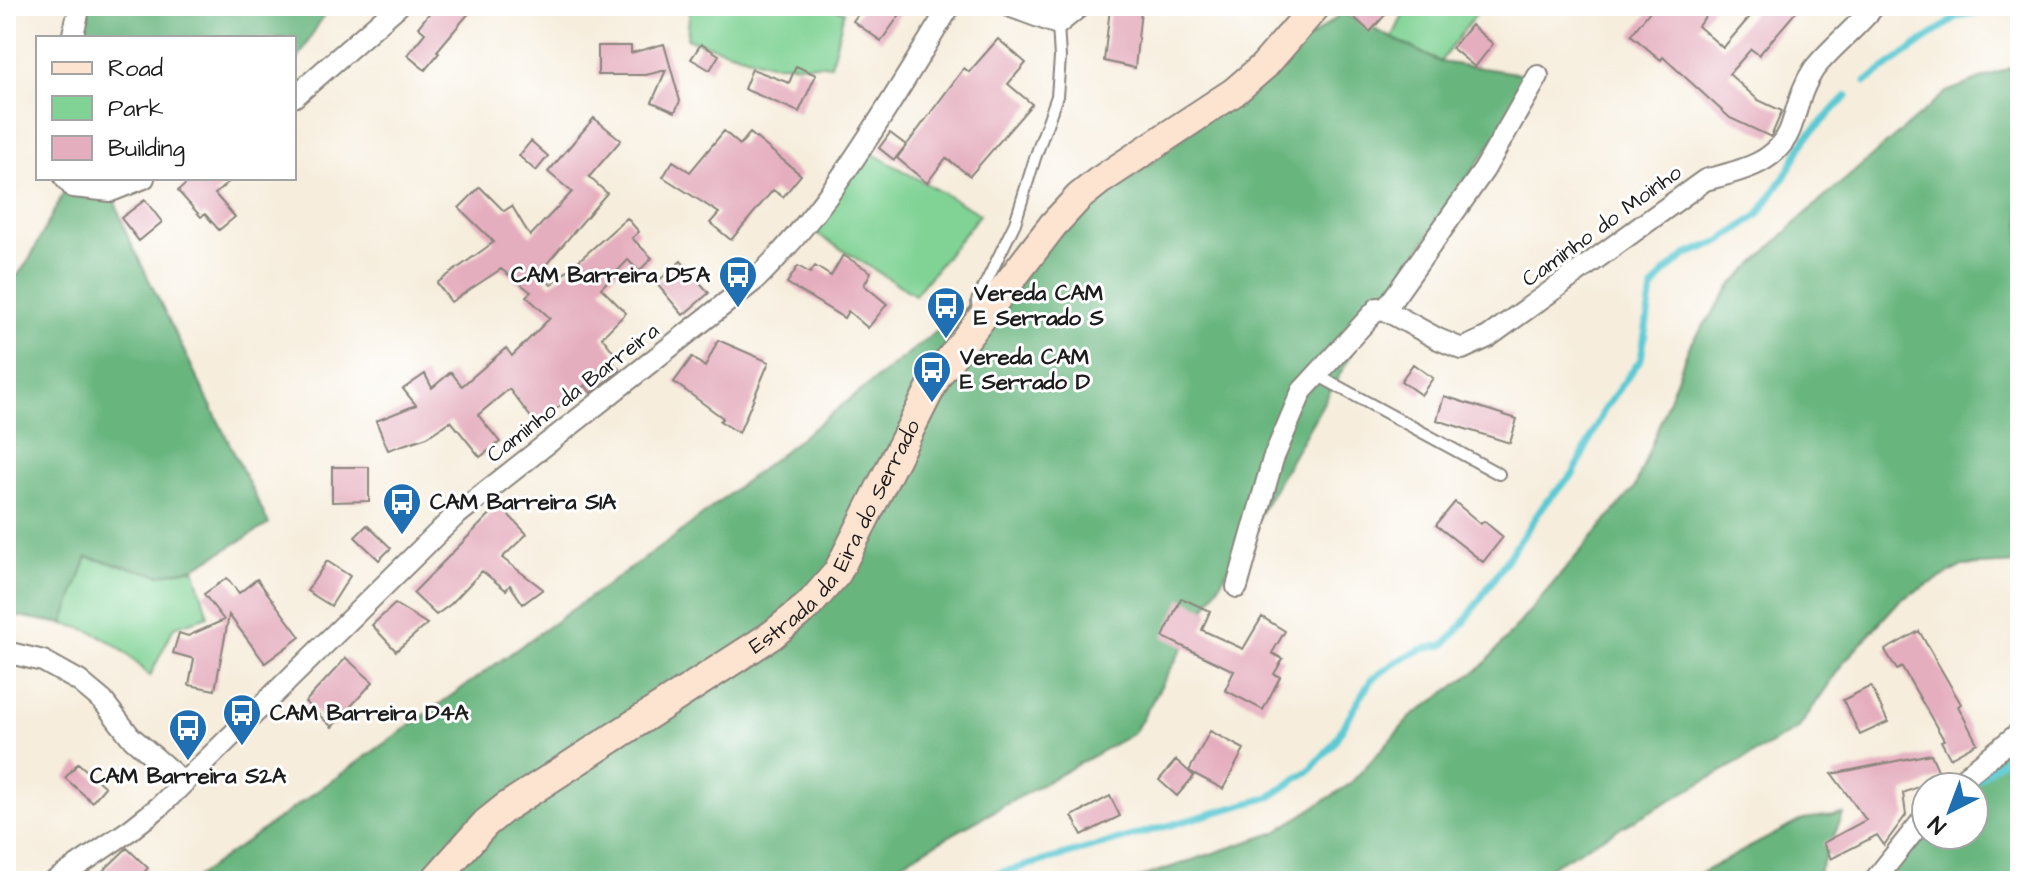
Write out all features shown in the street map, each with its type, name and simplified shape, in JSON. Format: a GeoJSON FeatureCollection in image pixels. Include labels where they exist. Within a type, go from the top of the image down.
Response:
{"type":"FeatureCollection","features":[{"type":"Feature","properties":{"kind":"main road","name":"Estrada da Eira do Serrado"},"geometry":{"type":"LineString","coordinates":[[434,881],[486,823],[506,807],[772,635],[809,605],[837,573],[849,553],[937,376],[1035,246],[1079,197],[1234,92],[1264,66],[1316,6]]}},
{"type":"Feature","properties":{"kind":"street"},"geometry":{"type":"LineString","coordinates":[[72,36],[80,6]]}},
{"type":"Feature","properties":{"kind":"street"},"geometry":{"type":"LineString","coordinates":[[296,95],[398,6]]}},
{"type":"Feature","properties":{"kind":"street","name":"Caminho da Barreira"},"geometry":{"type":"LineString","coordinates":[[55,881],[130,830],[183,782],[454,517],[755,280],[790,246],[864,144],[950,6]]}},
{"type":"Feature","properties":{"kind":"street"},"geometry":{"type":"LineString","coordinates":[[1009,6],[1058,24],[1080,6]]}},
{"type":"Feature","properties":{"kind":"street","name":"Caminho do Moinho"},"geometry":{"type":"LineString","coordinates":[[1385,310],[1462,349],[1488,337],[1705,180],[1746,169],[1782,146],[1791,127],[1798,98],[1811,73],[1828,51],[1874,6]]}},
{"type":"Feature","properties":{"kind":"street"},"geometry":{"type":"LineString","coordinates":[[1237,587],[1273,459],[1302,391],[1378,308],[1385,310],[1484,170],[1538,76]]}},
{"type":"Feature","properties":{"kind":"street"},"geometry":{"type":"LineString","coordinates":[[67,180],[73,187],[111,191],[139,180]]}},
{"type":"Feature","properties":{"kind":"street"},"geometry":{"type":"LineString","coordinates":[[6,652],[43,661],[79,681],[103,701],[130,736],[183,782]]}},
{"type":"Feature","properties":{"kind":"street"},"geometry":{"type":"LineString","coordinates":[[1972,771],[2020,732]]}},
{"type":"Feature","properties":{"kind":"street"},"geometry":{"type":"LineString","coordinates":[[1874,881],[1910,836]]}},
{"type":"Feature","properties":{"kind":"lane"},"geometry":{"type":"LineString","coordinates":[[978,321],[977,301],[1015,223],[1057,96],[1060,58],[1058,24]]}},
{"type":"Feature","properties":{"kind":"lane"},"geometry":{"type":"LineString","coordinates":[[1317,375],[1499,474]]}},
{"type":"Feature","properties":{"kind":"green space"},"geometry":{"type":"Polygon","coordinates":[[[80,6],[329,6],[296,63],[296,36],[72,36],[80,6]]]}},
{"type":"Feature","properties":{"kind":"green space"},"geometry":{"type":"Polygon","coordinates":[[[690,6],[827,6],[844,12],[831,65],[770,64],[687,39],[690,6]]]}},
{"type":"Feature","properties":{"kind":"green space"},"geometry":{"type":"Polygon","coordinates":[[[1404,6],[1482,6],[1440,62],[1392,38],[1406,9],[1404,6]]]}},
{"type":"Feature","properties":{"kind":"green space"},"geometry":{"type":"Polygon","coordinates":[[[1342,13],[1440,62],[1538,76],[1378,308],[1134,733],[869,881],[191,881],[673,538],[1342,13]]]}},
{"type":"Feature","properties":{"kind":"green space"},"geometry":{"type":"Polygon","coordinates":[[[2020,64],[2020,563],[1962,566],[1900,600],[1844,662],[1798,729],[1545,870],[1532,881],[1129,881],[1274,833],[1350,784],[1411,717],[1483,666],[1635,487],[1689,347],[1731,286],[1803,216],[1946,92],[2020,64]]]}},
{"type":"Feature","properties":{"kind":"green space"},"geometry":{"type":"Polygon","coordinates":[[[868,151],[980,214],[915,295],[812,231],[868,151]]]}},
{"type":"Feature","properties":{"kind":"green space"},"geometry":{"type":"Polygon","coordinates":[[[69,182],[111,191],[128,237],[269,524],[194,568],[160,575],[87,557],[63,624],[6,614],[6,291],[29,260],[69,182]]]}},
{"type":"Feature","properties":{"kind":"green space"},"geometry":{"type":"Polygon","coordinates":[[[87,557],[160,575],[194,568],[208,616],[174,627],[150,676],[111,642],[89,631],[63,624],[87,557]]]}},
{"type":"Feature","properties":{"kind":"green space"},"geometry":{"type":"Polygon","coordinates":[[[2020,732],[2020,881],[1874,881],[1910,836],[1910,851],[1990,851],[1990,771],[1972,771],[2020,732]]]}},
{"type":"Feature","properties":{"kind":"green space"},"geometry":{"type":"Polygon","coordinates":[[[1843,814],[1815,881],[1686,881],[1803,819],[1843,814]]]}},
{"type":"Feature","properties":{"kind":"building"},"geometry":{"type":"Polygon","coordinates":[[[435,6],[475,6],[425,70],[407,55],[425,33],[418,27],[435,6]]]}},
{"type":"Feature","properties":{"kind":"building"},"geometry":{"type":"Polygon","coordinates":[[[864,6],[906,6],[881,41],[853,21],[864,6]]]}},
{"type":"Feature","properties":{"kind":"building"},"geometry":{"type":"Polygon","coordinates":[[[1342,6],[1393,6],[1370,32],[1342,6]]]}},
{"type":"Feature","properties":{"kind":"building"},"geometry":{"type":"Polygon","coordinates":[[[1654,6],[1714,6],[1698,26],[1723,48],[1759,6],[1801,6],[1759,55],[1751,49],[1729,74],[1758,100],[1782,111],[1771,137],[1730,118],[1663,57],[1661,60],[1631,35],[1654,6]]]}},
{"type":"Feature","properties":{"kind":"building"},"geometry":{"type":"Polygon","coordinates":[[[1110,8],[1141,10],[1135,68],[1104,61],[1110,8]]]}},
{"type":"Feature","properties":{"kind":"building"},"geometry":{"type":"Polygon","coordinates":[[[1471,25],[1493,44],[1475,67],[1452,48],[1471,25]]]}},
{"type":"Feature","properties":{"kind":"building"},"geometry":{"type":"Polygon","coordinates":[[[998,39],[1026,63],[1008,84],[1032,104],[970,176],[946,158],[927,183],[897,158],[964,68],[969,72],[998,39]]]}},
{"type":"Feature","properties":{"kind":"building"},"geometry":{"type":"Polygon","coordinates":[[[664,44],[680,101],[675,112],[652,102],[666,70],[646,75],[598,75],[598,46],[631,46],[631,53],[664,44]]]}},
{"type":"Feature","properties":{"kind":"building"},"geometry":{"type":"Polygon","coordinates":[[[701,44],[719,55],[710,70],[691,59],[701,44]]]}},
{"type":"Feature","properties":{"kind":"building"},"geometry":{"type":"Polygon","coordinates":[[[796,66],[816,75],[799,112],[744,89],[752,69],[789,83],[796,66]]]}},
{"type":"Feature","properties":{"kind":"building"},"geometry":{"type":"Polygon","coordinates":[[[594,118],[621,140],[589,177],[607,193],[539,273],[551,285],[627,218],[639,232],[632,238],[652,258],[639,271],[628,260],[601,288],[626,313],[602,337],[615,354],[610,358],[620,370],[591,393],[585,385],[537,425],[509,389],[478,415],[500,442],[480,457],[451,421],[427,437],[388,450],[376,421],[416,405],[403,389],[425,374],[432,388],[451,372],[462,386],[506,348],[512,356],[550,318],[526,296],[531,292],[501,269],[451,302],[437,283],[494,242],[459,208],[480,187],[504,211],[512,206],[530,236],[572,192],[548,172],[594,118]]]}},
{"type":"Feature","properties":{"kind":"building"},"geometry":{"type":"Polygon","coordinates":[[[724,131],[740,145],[750,133],[801,175],[783,197],[773,190],[731,240],[710,223],[719,213],[663,177],[673,161],[690,172],[724,131]]]}},
{"type":"Feature","properties":{"kind":"building"},"geometry":{"type":"Polygon","coordinates":[[[890,133],[906,145],[894,160],[879,148],[890,133]]]}},
{"type":"Feature","properties":{"kind":"building"},"geometry":{"type":"Polygon","coordinates":[[[531,141],[548,156],[536,171],[519,156],[531,141]]]}},
{"type":"Feature","properties":{"kind":"building"},"geometry":{"type":"Polygon","coordinates":[[[191,180],[231,180],[215,194],[235,217],[219,230],[205,214],[201,217],[178,191],[191,180]]]}},
{"type":"Feature","properties":{"kind":"building"},"geometry":{"type":"Polygon","coordinates":[[[145,200],[162,222],[139,241],[121,218],[145,200]]]}},
{"type":"Feature","properties":{"kind":"building"},"geometry":{"type":"Polygon","coordinates":[[[843,255],[871,272],[864,285],[887,304],[868,328],[848,311],[844,318],[787,283],[798,266],[810,273],[815,266],[831,276],[843,255]]]}},
{"type":"Feature","properties":{"kind":"building"},"geometry":{"type":"Polygon","coordinates":[[[681,261],[709,293],[683,315],[656,283],[681,261]]]}},
{"type":"Feature","properties":{"kind":"building"},"geometry":{"type":"Polygon","coordinates":[[[718,340],[769,362],[739,433],[674,382],[692,357],[705,367],[718,340]]]}},
{"type":"Feature","properties":{"kind":"building"},"geometry":{"type":"Polygon","coordinates":[[[1413,364],[1433,378],[1421,395],[1401,381],[1413,364]]]}},
{"type":"Feature","properties":{"kind":"building"},"geometry":{"type":"Polygon","coordinates":[[[1444,396],[1517,419],[1510,443],[1437,420],[1444,396]]]}},
{"type":"Feature","properties":{"kind":"building"},"geometry":{"type":"Polygon","coordinates":[[[332,467],[369,467],[369,501],[332,502],[332,467]]]}},
{"type":"Feature","properties":{"kind":"building"},"geometry":{"type":"Polygon","coordinates":[[[1455,502],[1481,524],[1484,521],[1503,537],[1483,562],[1436,525],[1455,502]]]}},
{"type":"Feature","properties":{"kind":"building"},"geometry":{"type":"Polygon","coordinates":[[[499,505],[527,534],[502,558],[543,589],[523,604],[510,585],[506,590],[482,571],[451,604],[436,615],[413,593],[499,505]]]}},
{"type":"Feature","properties":{"kind":"building"},"geometry":{"type":"Polygon","coordinates":[[[367,525],[391,548],[379,560],[355,537],[367,525]]]}},
{"type":"Feature","properties":{"kind":"building"},"geometry":{"type":"Polygon","coordinates":[[[327,561],[350,576],[331,606],[307,591],[327,561]]]}},
{"type":"Feature","properties":{"kind":"building"},"geometry":{"type":"Polygon","coordinates":[[[227,578],[239,593],[257,579],[300,637],[265,663],[229,615],[215,690],[189,685],[194,659],[173,653],[179,633],[188,636],[224,620],[204,594],[227,578]]]}},
{"type":"Feature","properties":{"kind":"building"},"geometry":{"type":"Polygon","coordinates":[[[1181,598],[1210,611],[1202,630],[1243,649],[1262,617],[1285,631],[1272,653],[1283,659],[1274,674],[1280,677],[1263,710],[1225,690],[1234,671],[1163,637],[1181,598]]]}},
{"type":"Feature","properties":{"kind":"building"},"geometry":{"type":"Polygon","coordinates":[[[395,604],[427,624],[396,651],[372,625],[395,604]]]}},
{"type":"Feature","properties":{"kind":"building"},"geometry":{"type":"Polygon","coordinates":[[[1919,631],[1961,704],[1958,706],[1977,743],[1950,758],[1941,741],[1944,740],[1902,667],[1897,670],[1885,650],[1919,631]]]}},
{"type":"Feature","properties":{"kind":"building"},"geometry":{"type":"Polygon","coordinates":[[[346,658],[373,682],[332,727],[305,702],[346,658]]]}},
{"type":"Feature","properties":{"kind":"building"},"geometry":{"type":"Polygon","coordinates":[[[1871,686],[1888,722],[1860,735],[1843,700],[1871,686]]]}},
{"type":"Feature","properties":{"kind":"building"},"geometry":{"type":"Polygon","coordinates":[[[1210,731],[1244,749],[1223,789],[1189,771],[1210,731]]]}},
{"type":"Feature","properties":{"kind":"building"},"geometry":{"type":"Polygon","coordinates":[[[1931,754],[1938,771],[1910,771],[1910,790],[1903,793],[1906,815],[1884,845],[1877,835],[1831,859],[1823,843],[1866,820],[1832,774],[1931,754]]]}},
{"type":"Feature","properties":{"kind":"building"},"geometry":{"type":"Polygon","coordinates":[[[1176,760],[1194,776],[1177,796],[1159,780],[1176,760]]]}},
{"type":"Feature","properties":{"kind":"building"},"geometry":{"type":"Polygon","coordinates":[[[78,763],[105,787],[92,802],[65,778],[78,763]]]}},
{"type":"Feature","properties":{"kind":"building"},"geometry":{"type":"Polygon","coordinates":[[[1110,796],[1120,816],[1082,835],[1072,816],[1110,796]]]}},
{"type":"Feature","properties":{"kind":"building"},"geometry":{"type":"Polygon","coordinates":[[[127,848],[148,868],[136,881],[111,881],[102,872],[127,848]]]}},
{"type":"Feature","properties":{"kind":"waterway"},"geometry":{"type":"LineString","coordinates":[[1866,82],[1958,16],[2008,6]]}},
{"type":"Feature","properties":{"kind":"waterway"},"geometry":{"type":"LineString","coordinates":[[972,881],[1270,797],[1311,769],[1333,744],[1371,680],[1422,649],[1444,645],[1463,624],[1546,502],[1574,473],[1605,408],[1641,359],[1652,290],[1663,274],[1686,255],[1723,240],[1758,215],[1806,138],[1847,96]]}},
{"type":"Feature","properties":{"kind":"waterway"},"geometry":{"type":"LineString","coordinates":[[1988,771],[2007,756]]}},
{"type":"Feature","properties":{"kind":"place","name":"CAM Barreira D5A"},"geometry":{"type":"Point","coordinates":[738,309]}},
{"type":"Feature","properties":{"kind":"place","name":"Vereda CAM E Serrado S"},"geometry":{"type":"Point","coordinates":[946,340]}},
{"type":"Feature","properties":{"kind":"place","name":"Vereda CAM E Serrado D"},"geometry":{"type":"Point","coordinates":[932,404]}},
{"type":"Feature","properties":{"kind":"place","name":"CAM Barreira S1A"},"geometry":{"type":"Point","coordinates":[402,536]}},
{"type":"Feature","properties":{"kind":"place","name":"CAM Barreira D4A"},"geometry":{"type":"Point","coordinates":[242,747]}},
{"type":"Feature","properties":{"kind":"place","name":"CAM Barreira S2A"},"geometry":{"type":"Point","coordinates":[188,762]}}]}
